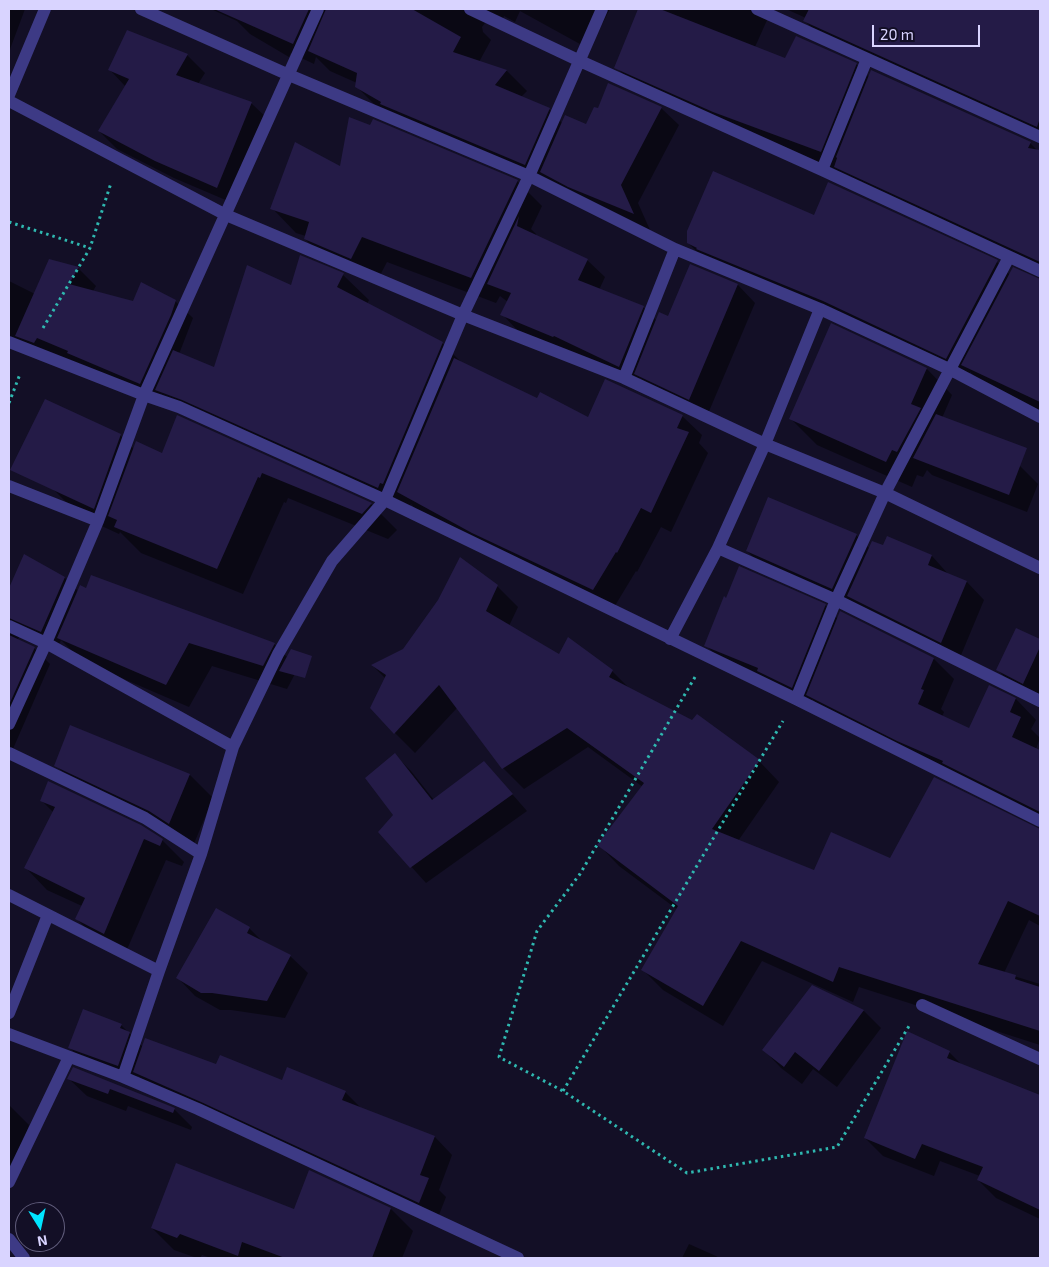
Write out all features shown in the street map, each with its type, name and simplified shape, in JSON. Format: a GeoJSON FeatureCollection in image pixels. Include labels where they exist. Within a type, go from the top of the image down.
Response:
{"type":"FeatureCollection","features":[{"type":"Feature","properties":{"kind":"street"},"geometry":{"type":"LineString","coordinates":[[9,95],[45,9]]}},
{"type":"Feature","properties":{"kind":"street"},"geometry":{"type":"LineString","coordinates":[[141,9],[289,75],[529,176],[675,249],[820,308],[949,369],[1040,416]]}},
{"type":"Feature","properties":{"kind":"street"},"geometry":{"type":"LineString","coordinates":[[9,724],[98,521],[144,394],[318,9]]}},
{"type":"Feature","properties":{"kind":"street"},"geometry":{"type":"LineString","coordinates":[[470,9],[1040,271]]}},
{"type":"Feature","properties":{"kind":"street"},"geometry":{"type":"LineString","coordinates":[[123,1078],[201,854],[233,747],[278,654],[332,561],[385,500],[463,315],[529,176],[602,9]]}},
{"type":"Feature","properties":{"kind":"street"},"geometry":{"type":"LineString","coordinates":[[757,9],[1040,137]]}},
{"type":"Feature","properties":{"kind":"street"},"geometry":{"type":"LineString","coordinates":[[822,170],[866,59]]}},
{"type":"Feature","properties":{"kind":"street"},"geometry":{"type":"LineString","coordinates":[[9,101],[226,215],[463,315],[624,378],[765,444],[885,493],[1040,568]]}},
{"type":"Feature","properties":{"kind":"street"},"geometry":{"type":"LineString","coordinates":[[624,378],[675,249]]}},
{"type":"Feature","properties":{"kind":"street"},"geometry":{"type":"LineString","coordinates":[[796,699],[836,600],[885,493],[1009,256]]}},
{"type":"Feature","properties":{"kind":"street"},"geometry":{"type":"LineString","coordinates":[[670,639],[718,548],[765,444],[820,308]]}},
{"type":"Feature","properties":{"kind":"street"},"geometry":{"type":"LineString","coordinates":[[9,342],[179,406],[385,500],[796,699],[1040,821]]}},
{"type":"Feature","properties":{"kind":"street"},"geometry":{"type":"LineString","coordinates":[[9,486],[98,521]]}},
{"type":"Feature","properties":{"kind":"street"},"geometry":{"type":"LineString","coordinates":[[718,548],[836,600],[1040,701]]}},
{"type":"Feature","properties":{"kind":"street"},"geometry":{"type":"LineString","coordinates":[[9,626],[46,643],[233,747]]}},
{"type":"Feature","properties":{"kind":"street"},"geometry":{"type":"LineString","coordinates":[[9,753],[145,818],[201,854]]}},
{"type":"Feature","properties":{"kind":"street"},"geometry":{"type":"LineString","coordinates":[[9,895],[159,971]]}},
{"type":"Feature","properties":{"kind":"street"},"geometry":{"type":"LineString","coordinates":[[9,1013],[48,915]]}},
{"type":"Feature","properties":{"kind":"street"},"geometry":{"type":"LineString","coordinates":[[922,1004],[1040,1059]]}},
{"type":"Feature","properties":{"kind":"street"},"geometry":{"type":"LineString","coordinates":[[9,1034],[198,1109],[518,1258]]}},
{"type":"Feature","properties":{"kind":"street"},"geometry":{"type":"LineString","coordinates":[[9,1182],[13,1164],[69,1057]]}},
{"type":"Feature","properties":{"kind":"street"},"geometry":{"type":"LineString","coordinates":[[9,1239],[24,1258]]}},
{"type":"Feature","properties":{"kind":"path"},"geometry":{"type":"LineString","coordinates":[[9,403],[30,350],[90,248],[118,158]]}},
{"type":"Feature","properties":{"kind":"path"},"geometry":{"type":"LineString","coordinates":[[9,222],[90,248]]}},
{"type":"Feature","properties":{"kind":"path"},"geometry":{"type":"LineString","coordinates":[[707,657],[580,874],[537,931],[499,1057],[563,1092],[687,1173],[837,1147],[922,1004]]}},
{"type":"Feature","properties":{"kind":"path"},"geometry":{"type":"LineString","coordinates":[[563,1092],[796,699]]}},
{"type":"Feature","properties":{"kind":"building"},"geometry":{"type":"Polygon","coordinates":[[[214,9],[309,9],[293,44],[214,9]]]}},
{"type":"Feature","properties":{"kind":"building"},"geometry":{"type":"Polygon","coordinates":[[[326,9],[412,9],[461,37],[453,52],[507,70],[495,85],[550,108],[525,165],[380,104],[381,102],[355,87],[357,73],[308,51],[326,9]]]}},
{"type":"Feature","properties":{"kind":"building"},"geometry":{"type":"Polygon","coordinates":[[[638,9],[660,9],[785,58],[796,36],[857,63],[821,152],[713,112],[614,68],[638,9]]]}},
{"type":"Feature","properties":{"kind":"building"},"geometry":{"type":"Polygon","coordinates":[[[809,9],[1040,9],[1040,118],[1037,127],[803,21],[809,9]]]}},
{"type":"Feature","properties":{"kind":"building"},"geometry":{"type":"Polygon","coordinates":[[[127,30],[188,54],[176,75],[252,102],[217,188],[155,161],[98,131],[129,79],[108,70],[127,30]]]}},
{"type":"Feature","properties":{"kind":"building"},"geometry":{"type":"Polygon","coordinates":[[[871,70],[1031,142],[1028,148],[1040,150],[1040,262],[834,167],[836,157],[871,70]]]}},
{"type":"Feature","properties":{"kind":"building"},"geometry":{"type":"Polygon","coordinates":[[[608,83],[662,107],[621,185],[634,214],[568,187],[540,172],[565,115],[586,124],[594,107],[598,108],[608,83]]]}},
{"type":"Feature","properties":{"kind":"building"},"geometry":{"type":"Polygon","coordinates":[[[349,117],[370,125],[373,119],[518,180],[471,278],[362,237],[351,259],[304,239],[309,222],[270,209],[295,142],[340,166],[349,117]]]}},
{"type":"Feature","properties":{"kind":"building"},"geometry":{"type":"Polygon","coordinates":[[[713,171],[814,215],[828,182],[998,260],[946,359],[823,301],[696,249],[687,243],[687,231],[713,171]]]}},
{"type":"Feature","properties":{"kind":"building"},"geometry":{"type":"Polygon","coordinates":[[[519,216],[517,226],[588,259],[578,280],[644,306],[619,367],[554,336],[500,315],[511,293],[487,284],[519,216]]]}},
{"type":"Feature","properties":{"kind":"building"},"geometry":{"type":"Polygon","coordinates":[[[300,255],[344,273],[337,287],[443,342],[383,484],[380,483],[378,488],[182,400],[155,390],[173,350],[214,367],[247,265],[291,285],[300,255]]]}},
{"type":"Feature","properties":{"kind":"building"},"geometry":{"type":"Polygon","coordinates":[[[49,259],[79,267],[69,284],[133,301],[141,282],[176,300],[140,384],[37,338],[34,343],[15,336],[49,259]]]}},
{"type":"Feature","properties":{"kind":"building"},"geometry":{"type":"Polygon","coordinates":[[[690,264],[738,284],[689,400],[634,374],[659,312],[668,316],[690,264]]]}},
{"type":"Feature","properties":{"kind":"building"},"geometry":{"type":"Polygon","coordinates":[[[1013,267],[1040,279],[1040,402],[961,365],[1013,267]]]}},
{"type":"Feature","properties":{"kind":"building"},"geometry":{"type":"Polygon","coordinates":[[[831,323],[927,368],[911,404],[921,408],[897,452],[892,450],[886,462],[789,419],[831,323]]]}},
{"type":"Feature","properties":{"kind":"building"},"geometry":{"type":"Polygon","coordinates":[[[454,358],[537,398],[540,392],[588,417],[605,379],[683,415],[677,428],[689,432],[651,513],[641,508],[617,553],[593,590],[472,533],[397,492],[454,358]]]}},
{"type":"Feature","properties":{"kind":"building"},"geometry":{"type":"Polygon","coordinates":[[[45,399],[121,434],[94,509],[10,470],[45,399]]]}},
{"type":"Feature","properties":{"kind":"building"},"geometry":{"type":"Polygon","coordinates":[[[936,414],[1027,448],[1009,495],[913,458],[936,414]]]}},
{"type":"Feature","properties":{"kind":"building"},"geometry":{"type":"Polygon","coordinates":[[[177,415],[372,503],[362,514],[262,473],[260,478],[258,477],[217,569],[114,527],[117,520],[108,516],[136,441],[162,453],[177,415]]]}},
{"type":"Feature","properties":{"kind":"building"},"geometry":{"type":"Polygon","coordinates":[[[768,497],[857,534],[832,589],[746,551],[768,497]]]}},
{"type":"Feature","properties":{"kind":"building"},"geometry":{"type":"Polygon","coordinates":[[[887,536],[932,555],[928,565],[967,581],[941,643],[847,596],[872,541],[883,545],[887,536]]]}},
{"type":"Feature","properties":{"kind":"building"},"geometry":{"type":"Polygon","coordinates":[[[24,554],[65,577],[41,632],[9,618],[9,588],[24,554]]]}},
{"type":"Feature","properties":{"kind":"building"},"geometry":{"type":"Polygon","coordinates":[[[460,557],[498,585],[486,611],[559,654],[568,637],[613,670],[609,677],[692,720],[697,714],[760,760],[712,829],[814,870],[831,832],[890,858],[934,777],[1040,829],[1040,916],[1008,901],[978,964],[1016,975],[1015,979],[1040,987],[1040,1031],[839,967],[833,982],[741,941],[703,1006],[641,970],[678,906],[597,845],[644,783],[567,728],[502,769],[439,685],[394,734],[370,708],[386,675],[371,665],[403,649],[438,600],[460,557]]]}},
{"type":"Feature","properties":{"kind":"building"},"geometry":{"type":"Polygon","coordinates":[[[739,566],[826,604],[792,688],[757,671],[758,668],[704,646],[724,596],[726,598],[739,566]]]}},
{"type":"Feature","properties":{"kind":"building"},"geometry":{"type":"Polygon","coordinates":[[[91,575],[275,643],[263,666],[189,643],[166,685],[57,638],[80,585],[86,588],[91,575]]]}},
{"type":"Feature","properties":{"kind":"building"},"geometry":{"type":"Polygon","coordinates":[[[840,611],[934,658],[921,689],[924,690],[918,704],[969,728],[989,685],[1016,698],[1010,712],[1021,717],[1012,737],[1040,750],[1040,812],[942,763],[943,761],[897,741],[806,695],[840,611]]]}},
{"type":"Feature","properties":{"kind":"building"},"geometry":{"type":"Polygon","coordinates":[[[1016,628],[1040,639],[1040,647],[1023,684],[996,670],[1016,628]]]}},
{"type":"Feature","properties":{"kind":"building"},"geometry":{"type":"Polygon","coordinates":[[[9,635],[35,647],[9,705],[9,635]]]}},
{"type":"Feature","properties":{"kind":"building"},"geometry":{"type":"Polygon","coordinates":[[[291,649],[312,656],[305,678],[279,671],[291,649]]]}},
{"type":"Feature","properties":{"kind":"building"},"geometry":{"type":"Polygon","coordinates":[[[70,725],[190,774],[169,824],[149,811],[54,766],[70,725]]]}},
{"type":"Feature","properties":{"kind":"building"},"geometry":{"type":"Polygon","coordinates":[[[395,753],[432,800],[484,761],[513,794],[410,868],[378,832],[393,815],[365,778],[395,753]]]}},
{"type":"Feature","properties":{"kind":"building"},"geometry":{"type":"Polygon","coordinates":[[[48,781],[141,825],[163,839],[160,846],[144,839],[104,934],[75,919],[85,898],[24,868],[55,807],[40,801],[48,781]]]}},
{"type":"Feature","properties":{"kind":"building"},"geometry":{"type":"Polygon","coordinates":[[[216,908],[250,927],[247,933],[291,955],[267,1001],[201,993],[176,978],[216,908]]]}},
{"type":"Feature","properties":{"kind":"building"},"geometry":{"type":"Polygon","coordinates":[[[812,985],[864,1010],[819,1071],[795,1052],[784,1067],[762,1050],[812,985]]]}},
{"type":"Feature","properties":{"kind":"building"},"geometry":{"type":"Polygon","coordinates":[[[83,1009],[122,1024],[120,1028],[130,1032],[118,1066],[68,1048],[83,1009]]]}},
{"type":"Feature","properties":{"kind":"building"},"geometry":{"type":"Polygon","coordinates":[[[907,1031],[950,1051],[947,1058],[1040,1095],[1040,1210],[977,1180],[983,1167],[922,1144],[915,1159],[864,1138],[907,1031]]]}},
{"type":"Feature","properties":{"kind":"building"},"geometry":{"type":"Polygon","coordinates":[[[145,1038],[216,1064],[220,1055],[282,1080],[287,1067],[346,1091],[342,1100],[435,1136],[420,1175],[429,1178],[419,1203],[133,1072],[145,1038]]]}},
{"type":"Feature","properties":{"kind":"building"},"geometry":{"type":"Polygon","coordinates":[[[73,1067],[175,1108],[173,1113],[110,1089],[108,1094],[67,1079],[73,1067]]]}},
{"type":"Feature","properties":{"kind":"building"},"geometry":{"type":"Polygon","coordinates":[[[176,1163],[294,1209],[309,1170],[391,1208],[372,1258],[285,1258],[242,1242],[238,1256],[180,1234],[177,1238],[151,1228],[176,1163]]]}}]}
